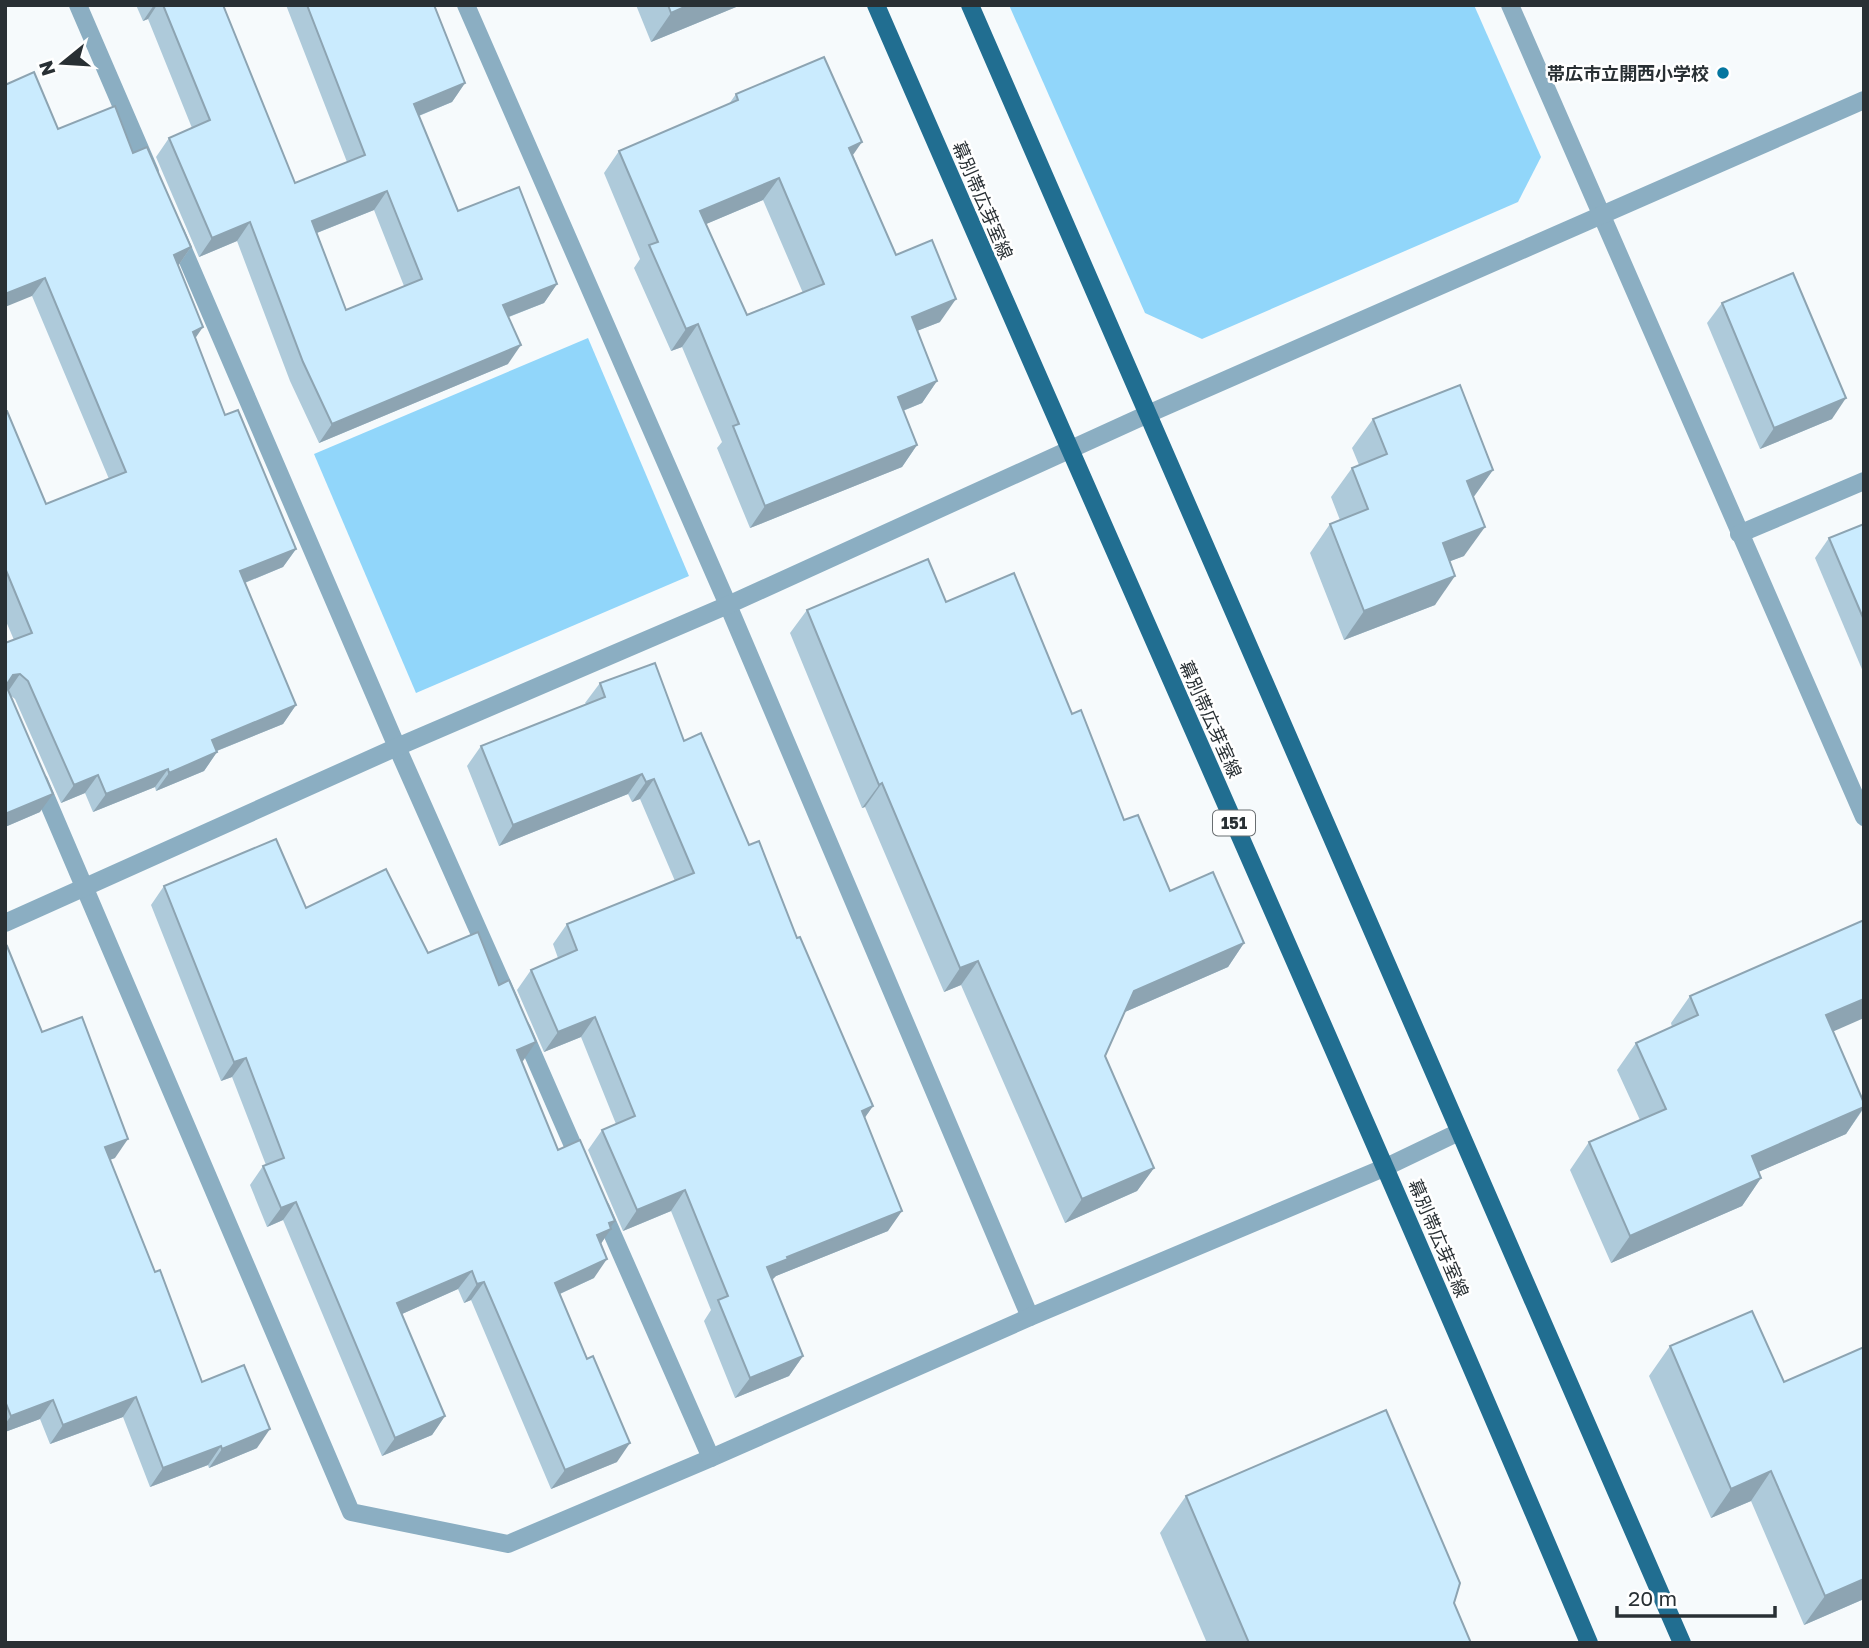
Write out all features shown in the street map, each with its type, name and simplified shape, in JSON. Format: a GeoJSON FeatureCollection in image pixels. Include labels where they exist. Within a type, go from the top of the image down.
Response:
{"type":"FeatureCollection","features":[{"type":"Feature","properties":{"kind":"main road","name":"幕別帯広芽室線"},"geometry":{"type":"LineString","coordinates":[[876,5],[1069,451],[1386,1167],[1589,1643]]}},
{"type":"Feature","properties":{"kind":"main road"},"geometry":{"type":"LineString","coordinates":[[970,5],[1682,1643]]}},
{"type":"Feature","properties":{"kind":"street"},"geometry":{"type":"LineString","coordinates":[[78,5],[155,184]]}},
{"type":"Feature","properties":{"kind":"street"},"geometry":{"type":"LineString","coordinates":[[466,5],[728,605],[1030,1317]]}},
{"type":"Feature","properties":{"kind":"street"},"geometry":{"type":"LineString","coordinates":[[1510,5],[1864,817]]}},
{"type":"Feature","properties":{"kind":"street"},"geometry":{"type":"LineString","coordinates":[[5,923],[397,747],[728,605],[1148,414],[1864,100]]}},
{"type":"Feature","properties":{"kind":"street"},"geometry":{"type":"LineString","coordinates":[[171,223],[397,747],[712,1458]]}},
{"type":"Feature","properties":{"kind":"street"},"geometry":{"type":"LineString","coordinates":[[1739,534],[1864,481]]}},
{"type":"Feature","properties":{"kind":"street"},"geometry":{"type":"LineString","coordinates":[[32,766],[351,1512],[508,1544],[712,1458],[1030,1317],[1386,1167],[1459,1132]]}},
{"type":"Feature","properties":{"kind":"shaded area"},"geometry":{"type":"Polygon","coordinates":[[[1009,5],[1474,5],[1541,157],[1518,202],[1202,339],[1145,313],[1009,5]]]}},
{"type":"Feature","properties":{"kind":"shaded area"},"geometry":{"type":"Polygon","coordinates":[[[588,338],[689,576],[416,693],[314,454],[588,338]]]}},
{"type":"Feature","properties":{"kind":"building"},"geometry":{"type":"Polygon","coordinates":[[[163,5],[223,5],[295,183],[365,155],[307,5],[434,5],[465,83],[414,104],[458,211],[519,187],[557,284],[503,305],[521,345],[332,424],[303,362],[250,222],[212,238],[169,138],[210,120],[163,5]],[[387,191],[312,221],[346,310],[422,279],[387,191]]]}},
{"type":"Feature","properties":{"kind":"building"},"geometry":{"type":"Polygon","coordinates":[[[668,5],[689,5],[671,13],[668,5]]]}},
{"type":"Feature","properties":{"kind":"building"},"geometry":{"type":"Polygon","coordinates":[[[824,57],[862,142],[849,148],[896,255],[932,240],[956,299],[912,317],[937,381],[898,397],[917,445],[765,506],[733,426],[739,424],[698,324],[686,329],[649,245],[658,242],[619,151],[738,100],[736,94],[824,57]],[[779,178],[700,211],[747,315],[824,284],[779,178]]]}},
{"type":"Feature","properties":{"kind":"building"},"geometry":{"type":"Polygon","coordinates":[[[34,72],[58,129],[115,106],[133,153],[147,147],[191,247],[174,255],[203,327],[193,332],[225,415],[238,410],[296,549],[240,571],[296,705],[212,740],[217,752],[169,773],[168,769],[106,794],[98,775],[74,785],[28,681],[20,674],[13,675],[7,684],[8,690],[53,794],[5,814],[5,643],[32,633],[5,568],[5,411],[46,504],[126,472],[45,278],[5,294],[5,85],[34,72]]]}},
{"type":"Feature","properties":{"kind":"building"},"geometry":{"type":"Polygon","coordinates":[[[1793,273],[1846,398],[1774,428],[1722,303],[1793,273]]]}},
{"type":"Feature","properties":{"kind":"building"},"geometry":{"type":"Polygon","coordinates":[[[1460,385],[1493,470],[1467,481],[1485,527],[1443,543],[1455,576],[1364,611],[1330,524],[1368,509],[1352,468],[1387,454],[1373,419],[1460,385]]]}},
{"type":"Feature","properties":{"kind":"building"},"geometry":{"type":"Polygon","coordinates":[[[1864,524],[1864,620],[1829,538],[1864,524]]]}},
{"type":"Feature","properties":{"kind":"building"},"geometry":{"type":"Polygon","coordinates":[[[928,559],[946,602],[1014,573],[1072,714],[1081,710],[1124,820],[1138,815],[1170,891],[1213,872],[1244,943],[1134,991],[1105,1056],[1154,1168],[1082,1199],[978,961],[960,968],[882,783],[879,785],[807,610],[928,559]]]}},
{"type":"Feature","properties":{"kind":"building"},"geometry":{"type":"Polygon","coordinates":[[[655,663],[684,741],[701,733],[749,845],[759,841],[797,938],[800,937],[873,1106],[862,1111],[902,1211],[767,1267],[803,1356],[750,1378],[718,1300],[728,1296],[685,1190],[637,1210],[602,1130],[635,1116],[595,1017],[558,1032],[531,970],[577,950],[567,924],[694,873],[654,779],[646,782],[642,774],[513,825],[481,746],[605,697],[600,683],[655,663]]]}},
{"type":"Feature","properties":{"kind":"building"},"geometry":{"type":"Polygon","coordinates":[[[276,839],[306,908],[386,869],[428,953],[478,932],[499,985],[509,980],[536,1042],[517,1050],[558,1150],[580,1140],[615,1221],[609,1223],[611,1229],[597,1235],[607,1259],[555,1283],[587,1359],[593,1356],[630,1443],[565,1470],[484,1282],[477,1284],[472,1271],[397,1303],[445,1416],[395,1438],[296,1202],[281,1208],[263,1166],[284,1158],[246,1058],[234,1062],[164,886],[276,839]]]}},
{"type":"Feature","properties":{"kind":"building"},"geometry":{"type":"Polygon","coordinates":[[[1864,920],[1864,999],[1826,1015],[1864,1107],[1752,1156],[1761,1178],[1630,1236],[1589,1142],[1666,1109],[1636,1043],[1698,1015],[1690,996],[1864,920]]]}},
{"type":"Feature","properties":{"kind":"building"},"geometry":{"type":"Polygon","coordinates":[[[7,946],[42,1032],[82,1017],[128,1139],[105,1147],[155,1272],[160,1270],[202,1382],[244,1365],[270,1429],[222,1449],[221,1446],[163,1468],[136,1397],[63,1425],[53,1400],[11,1416],[5,1401],[7,946]]]}},
{"type":"Feature","properties":{"kind":"building"},"geometry":{"type":"Polygon","coordinates":[[[1752,1311],[1784,1382],[1864,1347],[1864,1579],[1825,1596],[1771,1471],[1731,1489],[1670,1346],[1752,1311]]]}},
{"type":"Feature","properties":{"kind":"building"},"geometry":{"type":"Polygon","coordinates":[[[1386,1410],[1460,1583],[1454,1603],[1471,1643],[1249,1643],[1186,1496],[1386,1410]]]}},
{"type":"Feature","properties":{"kind":"place","name":"帯広市立開西小学校"},"geometry":{"type":"Point","coordinates":[1723,73]}}]}
